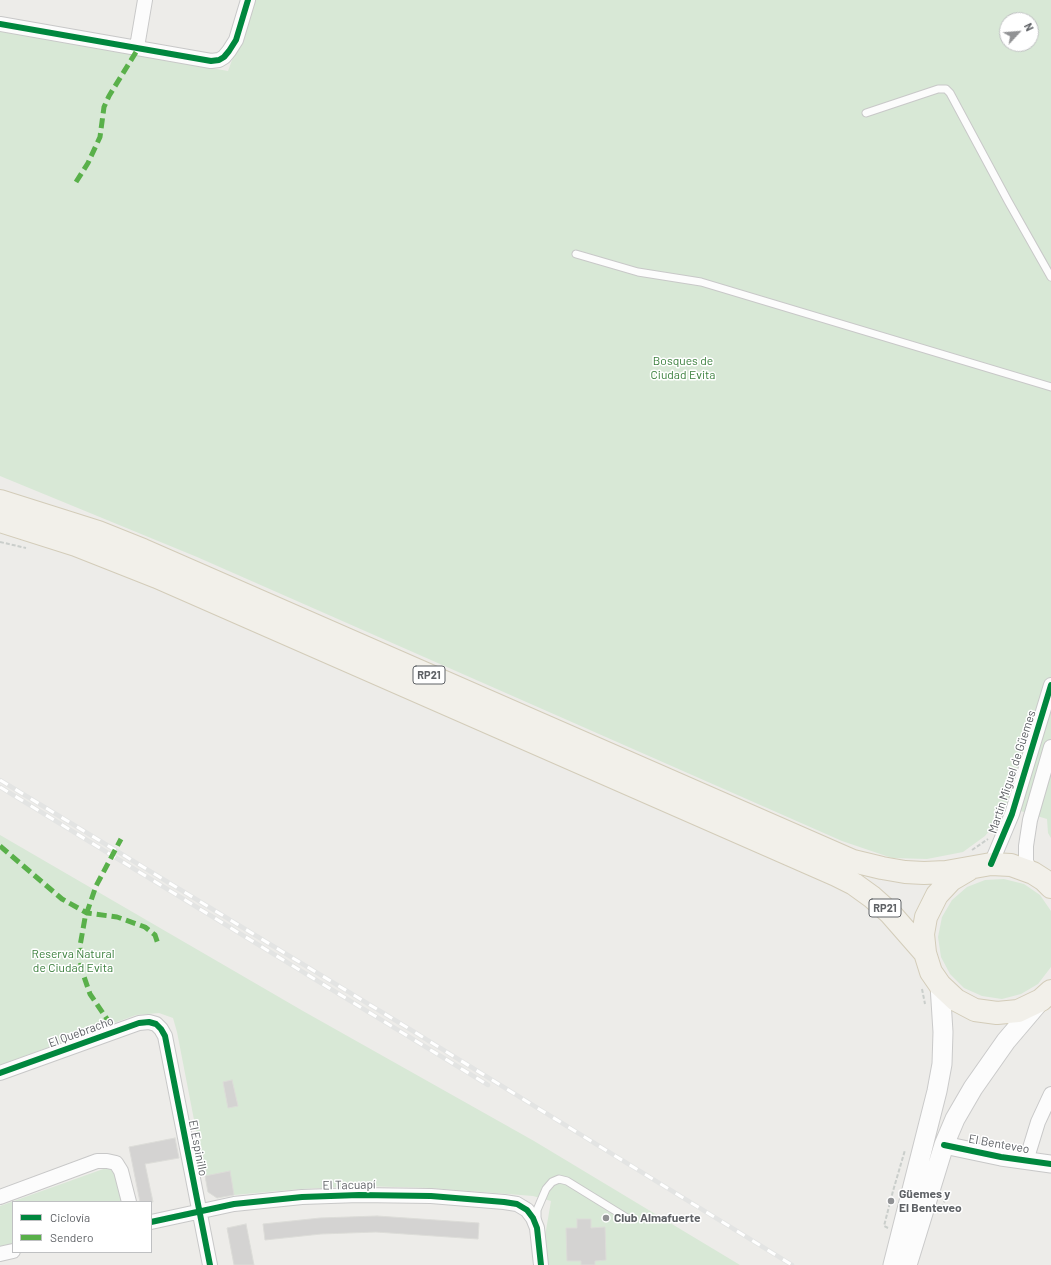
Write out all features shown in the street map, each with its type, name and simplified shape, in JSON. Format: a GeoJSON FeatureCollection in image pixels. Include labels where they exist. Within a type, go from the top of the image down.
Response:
{"type":"FeatureCollection","features":[{"type":"Feature","properties":{"kind":"main road","name":"RP21"},"geometry":{"type":"LineString","coordinates":[[0,501],[91,530],[143,550],[853,861],[905,872],[946,872],[981,866],[1011,865],[1044,880]]}},
{"type":"Feature","properties":{"kind":"main road","name":"RP21"},"geometry":{"type":"LineString","coordinates":[[0,520],[76,545],[157,578],[836,875],[854,884],[872,897],[890,913],[925,953]]}},
{"type":"Feature","properties":{"kind":"main road","name":"RP21"},"geometry":{"type":"LineString","coordinates":[[981,866],[951,880],[937,895],[926,917],[923,934],[925,953],[931,972],[930,985],[975,1010],[997,1014],[1018,1011],[1046,996]]}},
{"type":"Feature","properties":{"kind":"main road"},"geometry":{"type":"LineString","coordinates":[[907,1265],[909,1222],[942,1064],[943,1032],[930,985]]}},
{"type":"Feature","properties":{"kind":"main road"},"geometry":{"type":"LineString","coordinates":[[893,1265],[909,1222],[955,1119],[980,1077],[1006,1041],[1046,996]]}},
{"type":"Feature","properties":{"kind":"street"},"geometry":{"type":"LineString","coordinates":[[137,47],[145,0]]}},
{"type":"Feature","properties":{"kind":"street"},"geometry":{"type":"LineString","coordinates":[[0,24],[137,47],[211,62],[224,57],[236,40],[248,0]]}},
{"type":"Feature","properties":{"kind":"street","name":"Martín Miguel de Güemes"},"geometry":{"type":"LineString","coordinates":[[981,866],[1012,814],[1051,685]]}},
{"type":"Feature","properties":{"kind":"street"},"geometry":{"type":"LineString","coordinates":[[1044,880],[1026,861],[1026,846],[1030,820],[1051,746]]}},
{"type":"Feature","properties":{"kind":"street","name":"El Quebracho"},"geometry":{"type":"LineString","coordinates":[[0,1073],[138,1023],[149,1022],[156,1024],[165,1036]]}},
{"type":"Feature","properties":{"kind":"street","name":"El Espinillo"},"geometry":{"type":"LineString","coordinates":[[165,1036],[210,1265]]}},
{"type":"Feature","properties":{"kind":"street"},"geometry":{"type":"LineString","coordinates":[[1026,1161],[1038,1122],[1051,1094]]}},
{"type":"Feature","properties":{"kind":"street","name":"El Benteveo"},"geometry":{"type":"LineString","coordinates":[[944,1145],[1026,1161],[1051,1164]]}},
{"type":"Feature","properties":{"kind":"street"},"geometry":{"type":"LineString","coordinates":[[0,1197],[97,1161],[107,1161],[116,1163],[121,1170],[129,1201]]}},
{"type":"Feature","properties":{"kind":"street","name":"El Tacuapí"},"geometry":{"type":"LineString","coordinates":[[152,1222],[234,1204],[302,1197],[359,1195],[431,1196],[517,1204],[527,1210],[533,1218],[537,1228]]}},
{"type":"Feature","properties":{"kind":"street"},"geometry":{"type":"LineString","coordinates":[[537,1228],[541,1265]]}},
{"type":"Feature","properties":{"kind":"street"},"geometry":{"type":"LineString","coordinates":[[0,1254],[12,1251]]}},
{"type":"Feature","properties":{"kind":"lane"},"geometry":{"type":"LineString","coordinates":[[866,113],[938,89],[946,89],[950,93],[1004,194],[1051,277]]}},
{"type":"Feature","properties":{"kind":"lane"},"geometry":{"type":"LineString","coordinates":[[576,254],[638,272],[701,282],[1051,387]]}},
{"type":"Feature","properties":{"kind":"lane"},"geometry":{"type":"LineString","coordinates":[[537,1228],[537,1210],[546,1188],[552,1182],[559,1179],[567,1181],[627,1218]]}},
{"type":"Feature","properties":{"kind":"path"},"geometry":{"type":"LineString","coordinates":[[0,542],[27,548]]}},
{"type":"Feature","properties":{"kind":"path"},"geometry":{"type":"LineString","coordinates":[[926,1006],[930,985]]}},
{"type":"Feature","properties":{"kind":"path"},"geometry":{"type":"LineString","coordinates":[[907,1143],[892,1191],[884,1226],[909,1222]]}},
{"type":"Feature","properties":{"kind":"path"},"geometry":{"type":"LineString","coordinates":[[939,1215],[947,1194]]}},
{"type":"Feature","properties":{"kind":"green space","name":"Bosques de Ciudad Evita"},"geometry":{"type":"Polygon","coordinates":[[[254,0],[1051,0],[1051,838],[1048,833],[1047,819],[1004,806],[995,824],[985,836],[963,852],[927,859],[892,858],[842,841],[197,557],[0,476],[0,30],[228,71],[254,0]]]}},
{"type":"Feature","properties":{"kind":"green space","name":"Reserva Natural de Ciudad Evita"},"geometry":{"type":"Polygon","coordinates":[[[0,835],[303,1011],[534,1141],[740,1265],[548,1265],[545,1236],[551,1201],[533,1196],[430,1188],[362,1186],[301,1189],[217,1198],[208,1192],[173,1018],[159,1013],[136,1015],[0,1065],[0,835]]]}},
{"type":"Feature","properties":{"kind":"green space"},"geometry":{"type":"Polygon","coordinates":[[[1004,879],[1024,884],[1040,895],[1051,911],[1051,967],[1038,984],[1021,994],[1002,999],[982,996],[964,988],[950,974],[941,957],[938,937],[942,917],[952,900],[967,887],[985,880],[1004,879]]]}},
{"type":"Feature","properties":{"kind":"green space"},"geometry":{"type":"Polygon","coordinates":[[[106,1168],[112,1168],[117,1172],[121,1201],[14,1201],[106,1168]]]}},
{"type":"Feature","properties":{"kind":"green space"},"geometry":{"type":"Polygon","coordinates":[[[12,1202],[12,1244],[0,1247],[0,1206],[12,1202]]]}},
{"type":"Feature","properties":{"kind":"building"},"geometry":{"type":"Polygon","coordinates":[[[232,1080],[238,1106],[228,1108],[223,1082],[232,1080]]]}},
{"type":"Feature","properties":{"kind":"building"},"geometry":{"type":"Polygon","coordinates":[[[175,1138],[179,1158],[145,1164],[153,1202],[140,1201],[129,1147],[175,1138]]]}},
{"type":"Feature","properties":{"kind":"building"},"geometry":{"type":"Polygon","coordinates":[[[230,1171],[234,1195],[217,1198],[208,1192],[205,1176],[230,1171]]]}},
{"type":"Feature","properties":{"kind":"building"},"geometry":{"type":"Polygon","coordinates":[[[377,1216],[479,1223],[478,1239],[376,1232],[321,1234],[265,1240],[263,1224],[320,1218],[377,1216]]]}},
{"type":"Feature","properties":{"kind":"building"},"geometry":{"type":"Polygon","coordinates":[[[577,1219],[591,1219],[591,1228],[605,1227],[606,1260],[595,1261],[595,1265],[581,1265],[581,1261],[567,1261],[566,1228],[577,1228],[577,1219]]]}},
{"type":"Feature","properties":{"kind":"building"},"geometry":{"type":"Polygon","coordinates":[[[246,1224],[254,1265],[234,1265],[227,1228],[246,1224]]]}},
{"type":"Feature","properties":{"kind":"railway"},"geometry":{"type":"LineString","coordinates":[[0,780],[403,1025],[792,1265]]}},
{"type":"Feature","properties":{"kind":"railway"},"geometry":{"type":"LineString","coordinates":[[0,787],[488,1085]]}},
{"type":"Feature","properties":{"kind":"marked path"},"geometry":{"type":"LineString","coordinates":[[76,182],[88,163],[100,137],[104,107],[109,96],[136,52],[137,47]]}},
{"type":"Feature","properties":{"kind":"marked path"},"geometry":{"type":"LineString","coordinates":[[111,1025],[90,994],[81,968],[80,946],[85,918],[96,886],[121,839]]}},
{"type":"Feature","properties":{"kind":"marked path"},"geometry":{"type":"LineString","coordinates":[[0,846],[62,899],[87,913],[117,917],[145,927],[155,935],[158,944]]}},
{"type":"Feature","properties":{"kind":"cycle path"},"geometry":{"type":"LineString","coordinates":[[0,24],[211,61],[219,60],[224,57],[236,40],[248,0]]}},
{"type":"Feature","properties":{"kind":"cycle path"},"geometry":{"type":"LineString","coordinates":[[991,864],[1012,814],[1051,685]]}},
{"type":"Feature","properties":{"kind":"cycle path"},"geometry":{"type":"LineString","coordinates":[[0,1073],[139,1023],[149,1022],[156,1024],[165,1036],[210,1265]]}},
{"type":"Feature","properties":{"kind":"cycle path"},"geometry":{"type":"LineString","coordinates":[[944,1145],[1001,1157],[1051,1164]]}},
{"type":"Feature","properties":{"kind":"cycle path"},"geometry":{"type":"LineString","coordinates":[[152,1222],[234,1204],[302,1197],[359,1195],[431,1196],[504,1202],[517,1204],[527,1210],[533,1218],[537,1228],[541,1265]]}},
{"type":"Feature","properties":{"kind":"place","name":"Güemes y El Benteveo"},"geometry":{"type":"Point","coordinates":[891,1201]}},
{"type":"Feature","properties":{"kind":"place","name":"Club Almafuerte"},"geometry":{"type":"Point","coordinates":[606,1218]}}]}
